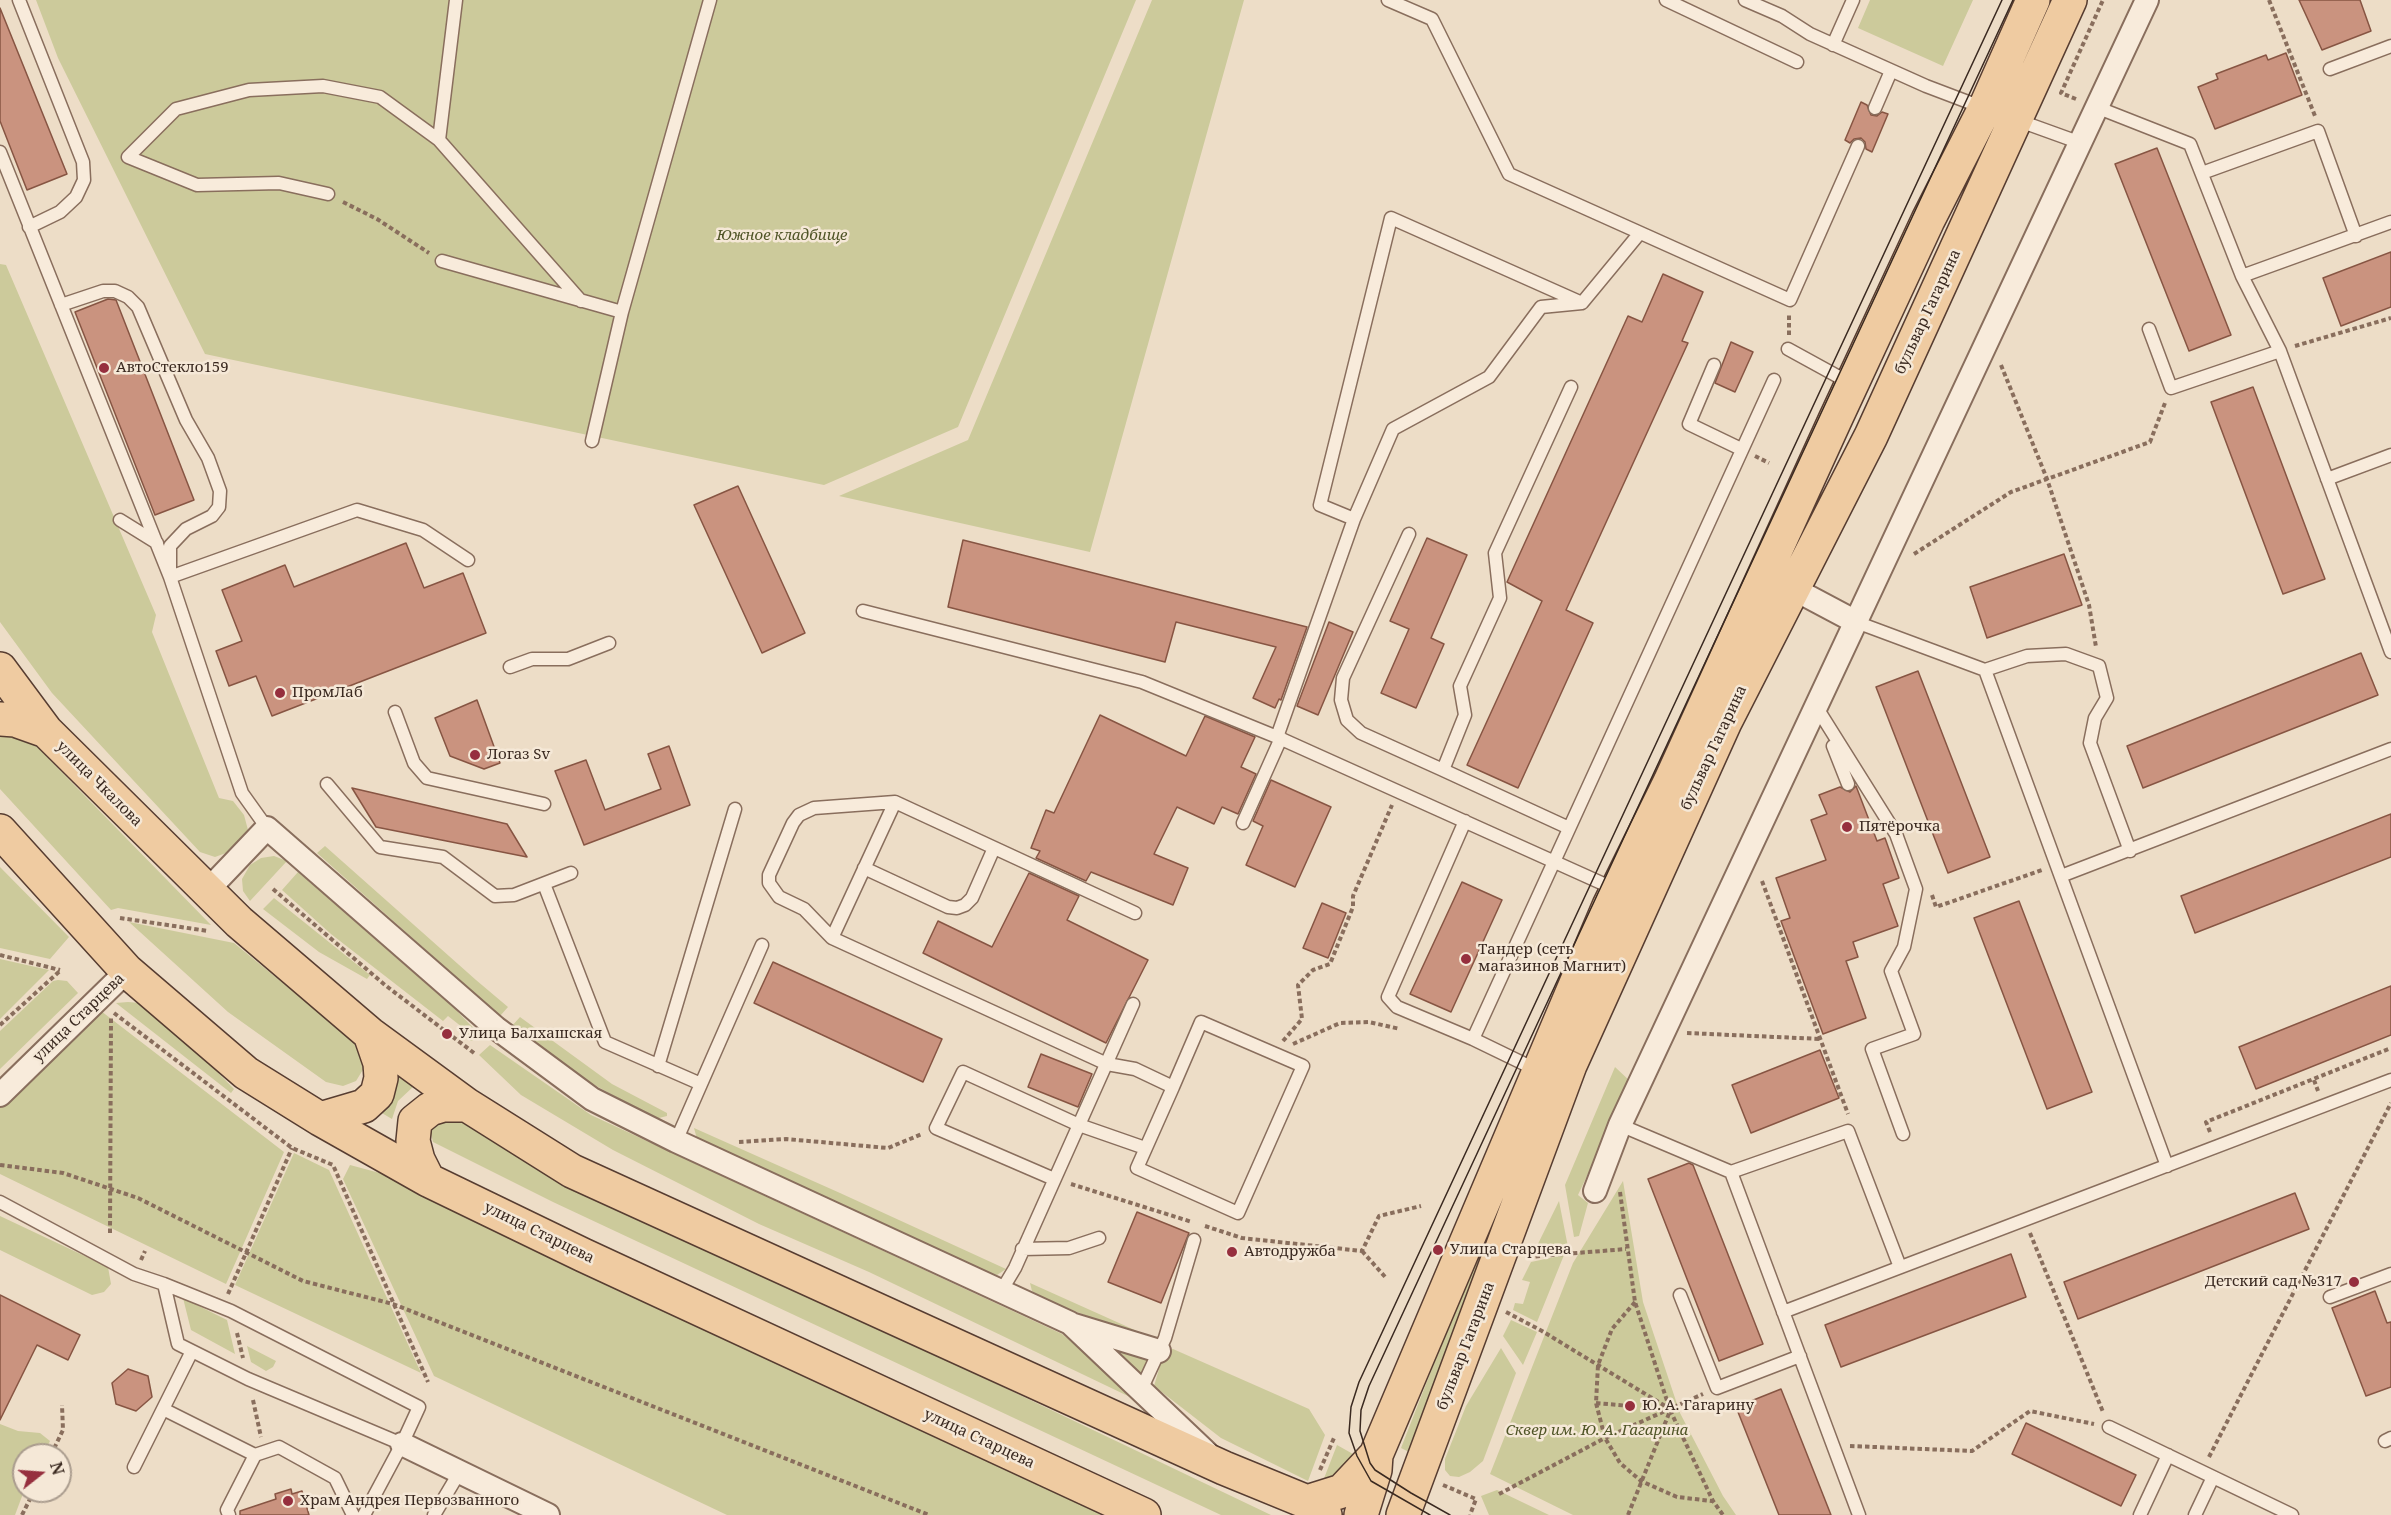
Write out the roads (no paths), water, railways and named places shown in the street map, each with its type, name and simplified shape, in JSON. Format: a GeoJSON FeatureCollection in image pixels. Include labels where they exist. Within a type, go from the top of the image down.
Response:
{"type":"FeatureCollection","features":[{"type":"Feature","properties":{"kind":"main road","name":"бульвар Гагарина"},"geometry":{"type":"LineString","coordinates":[[1361,1515],[1375,1470],[1376,1455],[1540,1071],[1628,900],[1725,722],[1871,436],[2001,114],[2034,0]]}},
{"type":"Feature","properties":{"kind":"main road","name":"бульвар Гагарина"},"geometry":{"type":"LineString","coordinates":[[1403,1515],[1570,1065],[1670,782],[1928,220],[2001,114],[2070,0]]}},
{"type":"Feature","properties":{"kind":"main road","name":"улица Чкалова"},"geometry":{"type":"LineString","coordinates":[[0,669],[46,731],[207,891]]}},
{"type":"Feature","properties":{"kind":"main road"},"geometry":{"type":"LineString","coordinates":[[0,719],[15,720],[46,731]]}},
{"type":"Feature","properties":{"kind":"main road"},"geometry":{"type":"LineString","coordinates":[[0,831],[127,971]]}},
{"type":"Feature","properties":{"kind":"main road"},"geometry":{"type":"LineString","coordinates":[[207,891],[370,1034],[467,1105],[572,1171],[1224,1468],[1316,1499]]}},
{"type":"Feature","properties":{"kind":"main road","name":"улица Старцева"},"geometry":{"type":"LineString","coordinates":[[127,971],[246,1073],[320,1119],[428,1180],[583,1255],[1144,1515]]}},
{"type":"Feature","properties":{"kind":"main road"},"geometry":{"type":"LineString","coordinates":[[320,1119],[364,1107],[377,1094],[381,1078],[380,1063],[370,1034]]}},
{"type":"Feature","properties":{"kind":"main road"},"geometry":{"type":"LineString","coordinates":[[428,1180],[412,1141],[415,1121],[430,1108],[443,1105],[467,1105]]}},
{"type":"Feature","properties":{"kind":"main road","name":"бульвар Гагарина"},"geometry":{"type":"LineString","coordinates":[[1316,1499],[1342,1491],[1376,1455]]}},
{"type":"Feature","properties":{"kind":"street"},"geometry":{"type":"LineString","coordinates":[[1595,1191],[1620,1125],[1819,712],[1856,622],[2078,142],[2147,0]]}},
{"type":"Feature","properties":{"kind":"street"},"geometry":{"type":"LineString","coordinates":[[1792,588],[1856,622]]}},
{"type":"Feature","properties":{"kind":"street"},"geometry":{"type":"LineString","coordinates":[[207,891],[267,828],[496,1028],[592,1099],[676,1141],[1000,1293],[1070,1323],[1159,1351]]}},
{"type":"Feature","properties":{"kind":"street","name":"улица Старцева"},"geometry":{"type":"LineString","coordinates":[[0,1095],[127,971]]}},
{"type":"Feature","properties":{"kind":"street"},"geometry":{"type":"LineString","coordinates":[[1070,1323],[1224,1468]]}},
{"type":"Feature","properties":{"kind":"street"},"geometry":{"type":"LineString","coordinates":[[402,1444],[548,1515]]}},
{"type":"Feature","properties":{"kind":"lane"},"geometry":{"type":"LineString","coordinates":[[19,0],[83,162],[84,180],[76,197],[60,212],[29,227]]}},
{"type":"Feature","properties":{"kind":"lane"},"geometry":{"type":"LineString","coordinates":[[439,140],[456,0]]}},
{"type":"Feature","properties":{"kind":"lane"},"geometry":{"type":"LineString","coordinates":[[591,441],[622,312],[710,0]]}},
{"type":"Feature","properties":{"kind":"lane"},"geometry":{"type":"LineString","coordinates":[[1388,0],[1432,18],[1509,174],[1790,300],[1858,146]]}},
{"type":"Feature","properties":{"kind":"lane"},"geometry":{"type":"LineString","coordinates":[[1665,0],[1797,62]]}},
{"type":"Feature","properties":{"kind":"lane"},"geometry":{"type":"LineString","coordinates":[[1745,0],[1782,16],[1810,34],[1891,71],[2078,142]]}},
{"type":"Feature","properties":{"kind":"lane"},"geometry":{"type":"LineString","coordinates":[[1833,45],[1853,0]]}},
{"type":"Feature","properties":{"kind":"lane"},"geometry":{"type":"LineString","coordinates":[[2330,69],[2391,46]]}},
{"type":"Feature","properties":{"kind":"lane"},"geometry":{"type":"LineString","coordinates":[[1875,108],[1891,71]]}},
{"type":"Feature","properties":{"kind":"lane"},"geometry":{"type":"LineString","coordinates":[[328,194],[279,183],[197,185],[128,157],[176,109],[249,90],[323,86],[380,98],[439,140],[581,301]]}},
{"type":"Feature","properties":{"kind":"lane"},"geometry":{"type":"LineString","coordinates":[[2096,107],[2190,144],[2242,276],[2280,351],[2391,652]]}},
{"type":"Feature","properties":{"kind":"lane"},"geometry":{"type":"LineString","coordinates":[[2202,173],[2318,131],[2356,236]]}},
{"type":"Feature","properties":{"kind":"lane"},"geometry":{"type":"LineString","coordinates":[[0,152],[170,577],[242,793],[267,828]]}},
{"type":"Feature","properties":{"kind":"lane"},"geometry":{"type":"LineString","coordinates":[[1354,519],[1320,505],[1391,218],[1582,303]]}},
{"type":"Feature","properties":{"kind":"lane"},"geometry":{"type":"LineString","coordinates":[[2242,276],[2391,222]]}},
{"type":"Feature","properties":{"kind":"lane"},"geometry":{"type":"LineString","coordinates":[[1243,823],[1279,737],[1354,519],[1393,429],[1489,377],[1541,307],[1582,303],[1639,234]]}},
{"type":"Feature","properties":{"kind":"lane"},"geometry":{"type":"LineString","coordinates":[[442,261],[622,312]]}},
{"type":"Feature","properties":{"kind":"lane"},"geometry":{"type":"LineString","coordinates":[[61,306],[103,291],[115,291],[128,297],[138,307],[186,420],[208,458],[220,491],[219,507],[212,516],[186,529],[170,546],[170,577]]}},
{"type":"Feature","properties":{"kind":"lane"},"geometry":{"type":"LineString","coordinates":[[2149,329],[2171,388],[2280,351]]}},
{"type":"Feature","properties":{"kind":"lane"},"geometry":{"type":"LineString","coordinates":[[1788,349],[1851,384]]}},
{"type":"Feature","properties":{"kind":"lane"},"geometry":{"type":"LineString","coordinates":[[1714,365],[1689,424],[1741,449]]}},
{"type":"Feature","properties":{"kind":"lane"},"geometry":{"type":"LineString","coordinates":[[1473,1039],[1774,380]]}},
{"type":"Feature","properties":{"kind":"lane"},"geometry":{"type":"LineString","coordinates":[[1443,770],[1465,714],[1460,686],[1500,598],[1496,553],[1571,387]]}},
{"type":"Feature","properties":{"kind":"lane"},"geometry":{"type":"LineString","coordinates":[[2327,479],[2391,455]]}},
{"type":"Feature","properties":{"kind":"lane"},"geometry":{"type":"LineString","coordinates":[[170,577],[357,510],[423,530],[468,560]]}},
{"type":"Feature","properties":{"kind":"lane"},"geometry":{"type":"LineString","coordinates":[[120,520],[156,543]]}},
{"type":"Feature","properties":{"kind":"lane"},"geometry":{"type":"LineString","coordinates":[[1409,534],[1343,678],[1341,700],[1347,720],[1361,733],[1569,828]]}},
{"type":"Feature","properties":{"kind":"lane"},"geometry":{"type":"LineString","coordinates":[[864,611],[1142,682],[1279,737],[1554,861],[1628,900]]}},
{"type":"Feature","properties":{"kind":"lane"},"geometry":{"type":"LineString","coordinates":[[1856,622],[1985,670],[2027,656],[2066,654],[2099,666],[2107,698],[2095,718],[2090,743],[2130,851]]}},
{"type":"Feature","properties":{"kind":"lane"},"geometry":{"type":"LineString","coordinates":[[510,668],[532,659],[568,658],[609,643]]}},
{"type":"Feature","properties":{"kind":"lane"},"geometry":{"type":"LineString","coordinates":[[1985,670],[2167,1166]]}},
{"type":"Feature","properties":{"kind":"lane"},"geometry":{"type":"LineString","coordinates":[[395,712],[414,763],[427,778],[544,804]]}},
{"type":"Feature","properties":{"kind":"lane"},"geometry":{"type":"LineString","coordinates":[[1819,712],[1848,784]]}},
{"type":"Feature","properties":{"kind":"lane"},"geometry":{"type":"LineString","coordinates":[[1819,712],[1896,834],[1916,889],[1904,947],[1891,971],[1914,1034],[1872,1049],[1902,1134]]}},
{"type":"Feature","properties":{"kind":"lane"},"geometry":{"type":"LineString","coordinates":[[2059,871],[2130,851],[2391,749]]}},
{"type":"Feature","properties":{"kind":"lane"},"geometry":{"type":"LineString","coordinates":[[327,784],[380,847],[443,857],[495,896],[513,895],[571,873]]}},
{"type":"Feature","properties":{"kind":"lane"},"geometry":{"type":"LineString","coordinates":[[832,938],[894,802]]}},
{"type":"Feature","properties":{"kind":"lane"},"geometry":{"type":"LineString","coordinates":[[1136,913],[894,802],[805,811],[799,815],[788,834],[769,875],[772,891],[804,909],[832,938],[1107,1064],[1135,1069],[1173,1086]]}},
{"type":"Feature","properties":{"kind":"lane"},"geometry":{"type":"LineString","coordinates":[[658,1066],[735,809]]}},
{"type":"Feature","properties":{"kind":"lane"},"geometry":{"type":"LineString","coordinates":[[1465,821],[1389,997],[1397,1007],[1473,1039],[1540,1071]]}},
{"type":"Feature","properties":{"kind":"lane"},"geometry":{"type":"LineString","coordinates":[[864,868],[948,907],[957,908],[966,905],[972,898],[994,848]]}},
{"type":"Feature","properties":{"kind":"lane"},"geometry":{"type":"LineString","coordinates":[[543,884],[605,1042],[701,1084]]}},
{"type":"Feature","properties":{"kind":"lane"},"geometry":{"type":"LineString","coordinates":[[676,1141],[762,945]]}},
{"type":"Feature","properties":{"kind":"lane"},"geometry":{"type":"LineString","coordinates":[[1000,1293],[1133,1004]]}},
{"type":"Feature","properties":{"kind":"lane"},"geometry":{"type":"LineString","coordinates":[[1201,1022],[1303,1066],[1238,1213],[1137,1168],[1173,1086],[1201,1022]]}},
{"type":"Feature","properties":{"kind":"lane"},"geometry":{"type":"LineString","coordinates":[[1054,1179],[936,1128],[963,1072],[1079,1125],[1145,1148]]}},
{"type":"Feature","properties":{"kind":"lane"},"geometry":{"type":"LineString","coordinates":[[1783,1312],[2391,1080]]}},
{"type":"Feature","properties":{"kind":"lane"},"geometry":{"type":"LineString","coordinates":[[1620,1125],[1731,1172],[1848,1131],[1900,1268]]}},
{"type":"Feature","properties":{"kind":"lane"},"geometry":{"type":"LineString","coordinates":[[1731,1172],[1859,1515]]}},
{"type":"Feature","properties":{"kind":"lane"},"geometry":{"type":"LineString","coordinates":[[0,1203],[134,1274],[231,1311],[419,1407],[364,1515]]}},
{"type":"Feature","properties":{"kind":"lane"},"geometry":{"type":"LineString","coordinates":[[1022,1249],[1069,1248],[1099,1238]]}},
{"type":"Feature","properties":{"kind":"lane"},"geometry":{"type":"LineString","coordinates":[[1141,1390],[1159,1351],[1194,1240]]}},
{"type":"Feature","properties":{"kind":"lane"},"geometry":{"type":"LineString","coordinates":[[2330,1297],[2391,1274]]}},
{"type":"Feature","properties":{"kind":"lane"},"geometry":{"type":"LineString","coordinates":[[164,1284],[178,1344],[248,1378],[402,1444]]}},
{"type":"Feature","properties":{"kind":"lane"},"geometry":{"type":"LineString","coordinates":[[1680,1295],[1717,1388],[1800,1356]]}},
{"type":"Feature","properties":{"kind":"lane"},"geometry":{"type":"LineString","coordinates":[[134,1467],[192,1351]]}},
{"type":"Feature","properties":{"kind":"lane"},"geometry":{"type":"LineString","coordinates":[[163,1409],[260,1454],[279,1448],[335,1478],[354,1515]]}},
{"type":"Feature","properties":{"kind":"lane"},"geometry":{"type":"LineString","coordinates":[[2109,1427],[2292,1515]]}},
{"type":"Feature","properties":{"kind":"lane"},"geometry":{"type":"LineString","coordinates":[[229,1515],[228,1510],[260,1454]]}},
{"type":"Feature","properties":{"kind":"lane"},"geometry":{"type":"LineString","coordinates":[[2140,1515],[2168,1455]]}},
{"type":"Feature","properties":{"kind":"lane"},"geometry":{"type":"LineString","coordinates":[[434,1515],[459,1473]]}},
{"type":"Feature","properties":{"kind":"lane"},"geometry":{"type":"LineString","coordinates":[[2195,1515],[2207,1474]]}},
{"type":"Feature","properties":{"kind":"tram line"},"geometry":{"type":"LineString","coordinates":[[1430,1515],[1371,1481],[1357,1456],[1349,1433],[1351,1407],[1359,1382],[2002,0]]}},
{"type":"Feature","properties":{"kind":"tram line"},"geometry":{"type":"LineString","coordinates":[[1450,1515],[1375,1470],[1370,1463],[1360,1431],[1361,1410],[1369,1386],[2013,0]]}},
{"type":"Feature","properties":{"kind":"place","name":"АвтоСтекло159"},"geometry":{"type":"Point","coordinates":[104,368]}},
{"type":"Feature","properties":{"kind":"place","name":"ПромЛаб"},"geometry":{"type":"Point","coordinates":[280,693]}},
{"type":"Feature","properties":{"kind":"place","name":"Логаз Sv"},"geometry":{"type":"Point","coordinates":[475,755]}},
{"type":"Feature","properties":{"kind":"place","name":"Пятёрочка"},"geometry":{"type":"Point","coordinates":[1847,827]}},
{"type":"Feature","properties":{"kind":"place","name":"Тандер (сеть магазинов Магнит)"},"geometry":{"type":"Point","coordinates":[1466,959]}},
{"type":"Feature","properties":{"kind":"place","name":"Улица Балхашская"},"geometry":{"type":"Point","coordinates":[447,1034]}},
{"type":"Feature","properties":{"kind":"place","name":"Улица Старцева"},"geometry":{"type":"Point","coordinates":[1438,1250]}},
{"type":"Feature","properties":{"kind":"place","name":"Автодружба"},"geometry":{"type":"Point","coordinates":[1232,1252]}},
{"type":"Feature","properties":{"kind":"place","name":"Детский сад №317"},"geometry":{"type":"Point","coordinates":[2354,1282]}},
{"type":"Feature","properties":{"kind":"place","name":"Ю. А. Гагарину"},"geometry":{"type":"Point","coordinates":[1630,1406]}},
{"type":"Feature","properties":{"kind":"place","name":"Храм Андрея Первозванного"},"geometry":{"type":"Point","coordinates":[288,1501]}},
{"type":"Feature","properties":{"kind":"park label","name":"Южное кладбище"},"geometry":{"type":"Point","coordinates":[782,236]}},
{"type":"Feature","properties":{"kind":"park label","name":"Сквер им. Ю. А. Гагарина"},"geometry":{"type":"Point","coordinates":[1597,1431]}}]}
